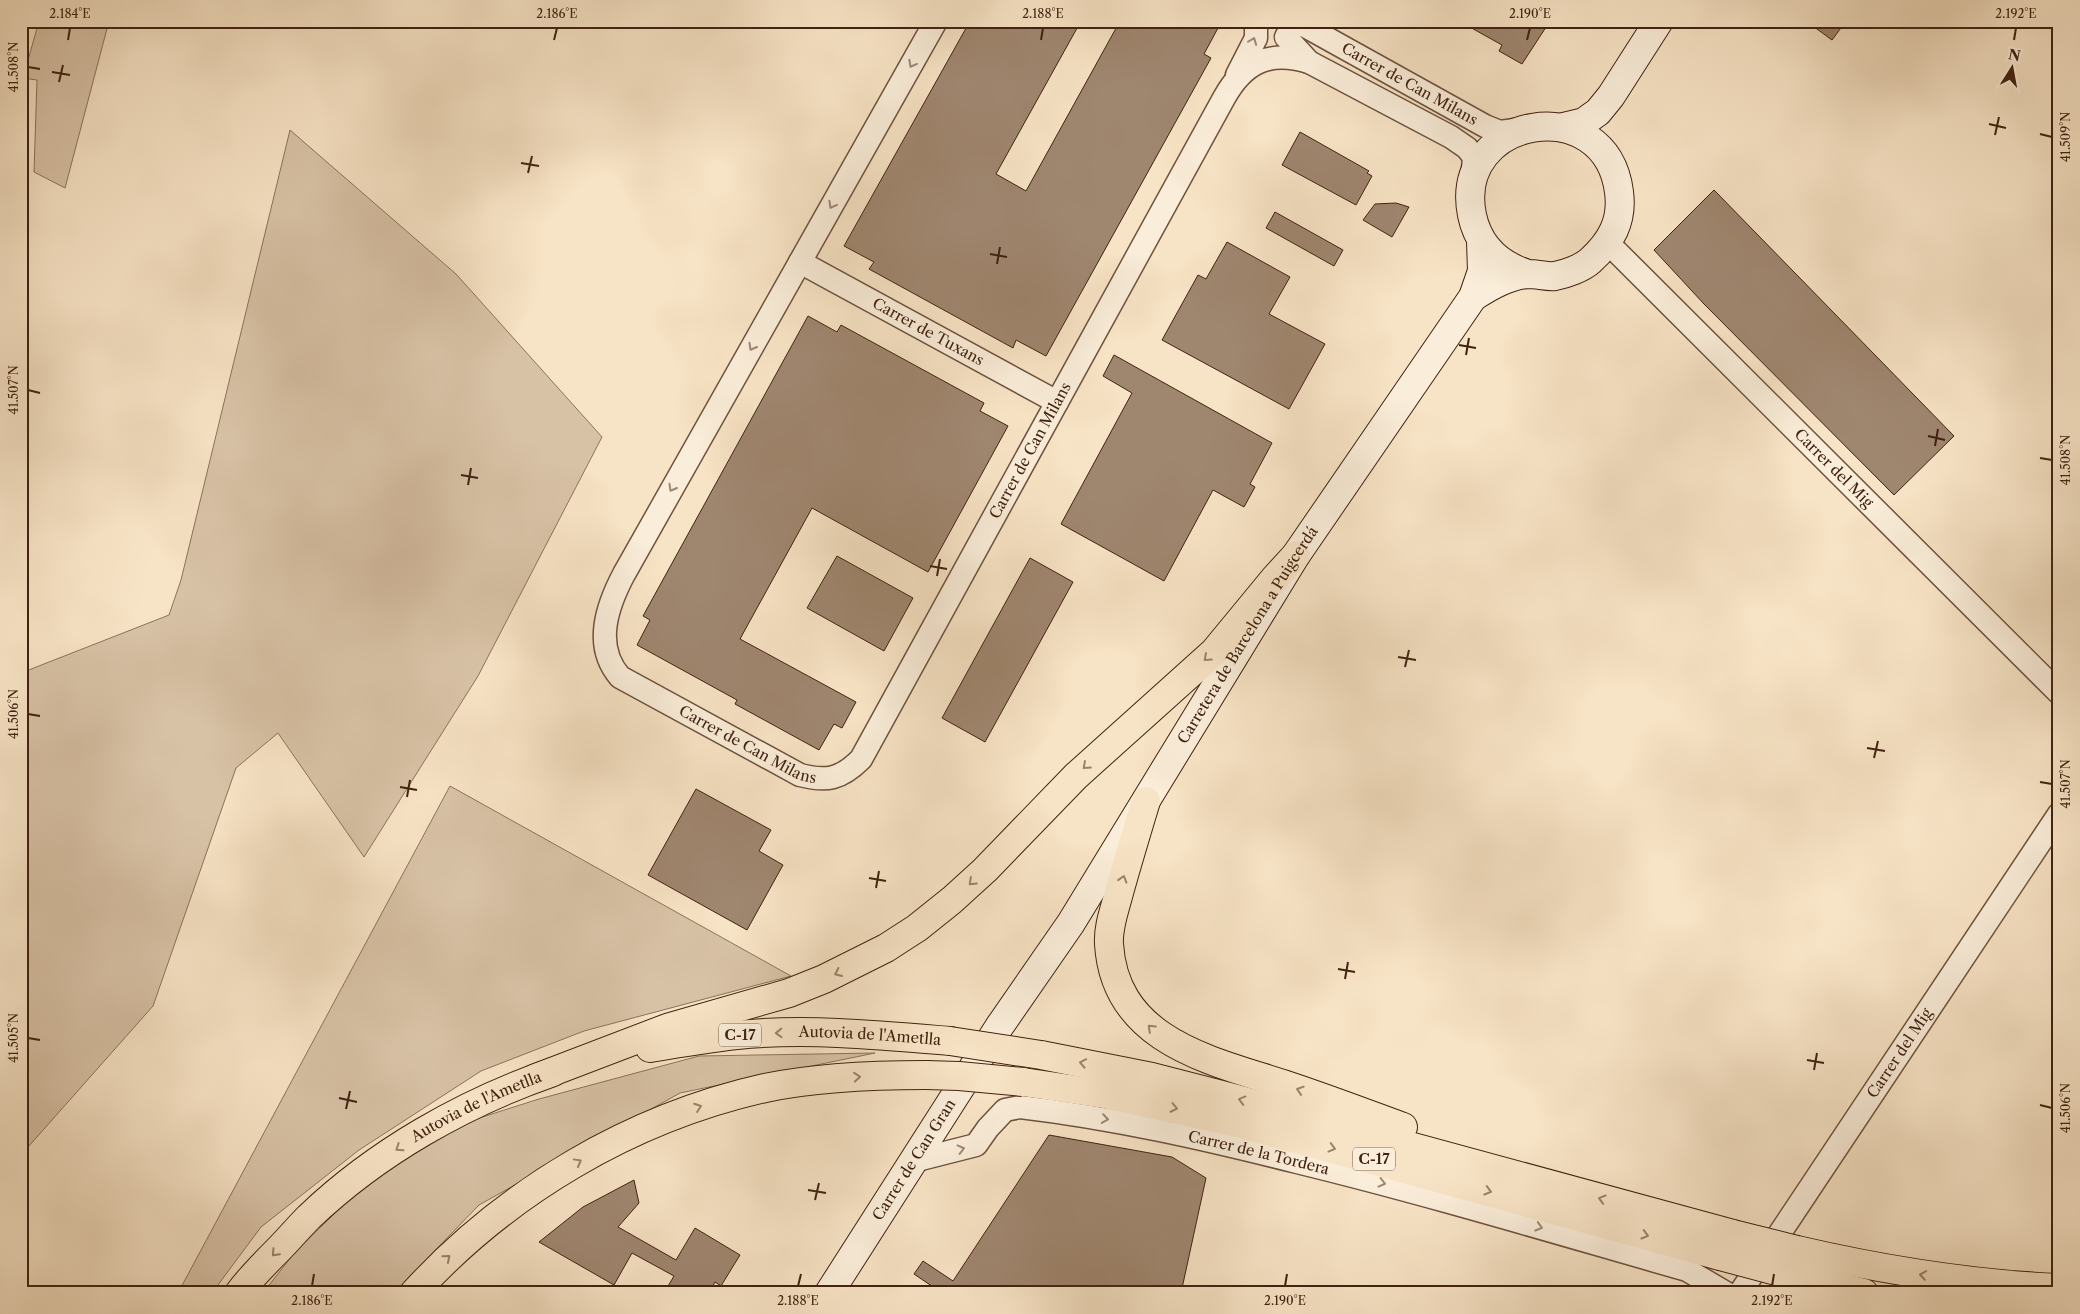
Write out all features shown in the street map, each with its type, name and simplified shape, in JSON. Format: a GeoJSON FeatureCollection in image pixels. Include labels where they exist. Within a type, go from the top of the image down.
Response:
{"type":"FeatureCollection","features":[{"type":"Feature","properties":{"kind":"highway"},"geometry":{"type":"LineString","coordinates":[[536,1078],[666,1028],[789,993],[824,979],[886,948],[917,928],[979,876],[1076,776],[1214,652],[1274,578],[1296,555]]}},
{"type":"Feature","properties":{"kind":"highway"},"geometry":{"type":"LineString","coordinates":[[1146,801],[1116,902],[1109,943],[1118,984],[1140,1017],[1156,1032],[1172,1044],[1196,1055],[1337,1102],[1559,1187]]}},
{"type":"Feature","properties":{"kind":"highway","name":"Autovia de l'Ametlla"},"geometry":{"type":"LineString","coordinates":[[239,1293],[309,1217],[360,1174],[410,1140],[468,1108],[536,1078],[569,1067],[624,1053],[737,1035],[795,1032],[950,1041],[1041,1055],[1222,1095],[1559,1187]]}},
{"type":"Feature","properties":{"kind":"highway","name":"C-17"},"geometry":{"type":"LineString","coordinates":[[414,1293],[441,1262],[492,1220],[552,1176],[652,1124],[712,1102],[766,1088],[820,1080],[878,1075],[959,1076],[1022,1082],[1104,1094],[1238,1123],[1458,1182],[1727,1245],[1797,1250],[1898,1272],[1998,1285],[2059,1288]]}},
{"type":"Feature","properties":{"kind":"highway","name":"C-17"},"geometry":{"type":"LineString","coordinates":[[1559,1187],[1727,1245],[1784,1273],[1864,1293]]}},
{"type":"Feature","properties":{"kind":"highway"},"geometry":{"type":"LineString","coordinates":[[1998,1285],[2059,1279]]}},
{"type":"Feature","properties":{"kind":"main road"},"geometry":{"type":"LineString","coordinates":[[1563,128],[1584,122],[1598,112],[1659,21]]}},
{"type":"Feature","properties":{"kind":"main road"},"geometry":{"type":"LineString","coordinates":[[1606,156],[1604,146],[1610,96]]}},
{"type":"Feature","properties":{"kind":"main road"},"geometry":{"type":"LineString","coordinates":[[1547,125],[1563,128],[1576,132],[1598,146],[1606,156],[1617,178],[1621,204],[1619,218],[1608,243],[1589,262],[1581,267],[1555,276],[1528,274],[1508,267],[1488,250],[1481,241],[1475,228],[1470,204],[1471,186],[1474,175],[1487,153],[1500,141],[1522,129],[1547,125]]}},
{"type":"Feature","properties":{"kind":"main road","name":"Carretera de Barcelona a Puigcerdá"},"geometry":{"type":"LineString","coordinates":[[999,1027],[1071,923],[1296,555],[1474,297],[1482,271],[1481,241]]}},
{"type":"Feature","properties":{"kind":"main road"},"geometry":{"type":"LineString","coordinates":[[1474,297],[1498,283],[1528,274]]}},
{"type":"Feature","properties":{"kind":"main road","name":"Carrer de Can Gran"},"geometry":{"type":"LineString","coordinates":[[829,1293],[999,1027]]}},
{"type":"Feature","properties":{"kind":"street","name":"Carrer de Can Milans"},"geometry":{"type":"LineString","coordinates":[[936,21],[624,574],[609,607],[605,638],[606,652],[610,666],[620,676],[784,768],[816,779],[842,775],[861,759],[1228,91],[1256,38],[1256,21]]}},
{"type":"Feature","properties":{"kind":"street","name":"Carrer de Can Milans"},"geometry":{"type":"LineString","coordinates":[[1309,62],[1286,37],[1291,28],[1299,23],[1485,126],[1500,132],[1522,129]]}},
{"type":"Feature","properties":{"kind":"street","name":"Carrer de Can Milans"},"geometry":{"type":"LineString","coordinates":[[1228,91],[1238,76],[1263,60],[1293,57],[1309,62],[1451,137],[1467,148],[1474,157],[1471,186]]}},
{"type":"Feature","properties":{"kind":"street","name":"Carrer del Mig"},"geometry":{"type":"LineString","coordinates":[[1608,243],[2059,693]]}},
{"type":"Feature","properties":{"kind":"street","name":"Carrer de Tuxans"},"geometry":{"type":"LineString","coordinates":[[800,262],[1057,402]]}},
{"type":"Feature","properties":{"kind":"street","name":"Carrer del Mig"},"geometry":{"type":"LineString","coordinates":[[1740,1293],[2059,814]]}},
{"type":"Feature","properties":{"kind":"street","name":"Carrer de la Tordera"},"geometry":{"type":"LineString","coordinates":[[913,1161],[976,1145],[988,1128],[1005,1110],[1020,1107],[1125,1122],[1212,1140],[1402,1188],[1687,1270],[1726,1293]]}},
{"type":"Feature","properties":{"kind":"shaded area"},"geometry":{"type":"Polygon","coordinates":[[[39,21],[109,21],[65,188],[34,172],[37,80],[23,78],[39,21]]]}},
{"type":"Feature","properties":{"kind":"shaded area"},"geometry":{"type":"Polygon","coordinates":[[[290,130],[456,274],[602,437],[478,676],[364,857],[278,733],[236,768],[153,1006],[21,1155],[21,962],[24,959],[21,955],[21,673],[169,615],[181,580],[290,130]]]}},
{"type":"Feature","properties":{"kind":"shaded area"},"geometry":{"type":"Polygon","coordinates":[[[450,786],[791,976],[584,1031],[481,1071],[359,1150],[261,1227],[212,1293],[178,1293],[450,786]]]}},
{"type":"Feature","properties":{"kind":"shaded area"},"geometry":{"type":"Polygon","coordinates":[[[875,1053],[680,1093],[479,1205],[394,1293],[263,1293],[295,1252],[410,1140],[539,1099],[699,1056],[875,1053]]]}},
{"type":"Feature","properties":{"kind":"building"},"geometry":{"type":"Polygon","coordinates":[[[970,21],[1081,21],[996,174],[1026,191],[1120,21],[1207,21],[1218,28],[1204,54],[1211,58],[1046,356],[1016,340],[1013,348],[869,269],[874,262],[844,246],[970,21]]]}},
{"type":"Feature","properties":{"kind":"building"},"geometry":{"type":"Polygon","coordinates":[[[1459,21],[1550,21],[1522,64],[1499,51],[1502,45],[1459,21]]]}},
{"type":"Feature","properties":{"kind":"building"},"geometry":{"type":"Polygon","coordinates":[[[1806,21],[1846,21],[1832,40],[1806,21]]]}},
{"type":"Feature","properties":{"kind":"building"},"geometry":{"type":"Polygon","coordinates":[[[1300,132],[1369,171],[1367,173],[1372,176],[1356,205],[1282,165],[1300,132]]]}},
{"type":"Feature","properties":{"kind":"building"},"geometry":{"type":"Polygon","coordinates":[[[1714,190],[1954,436],[1894,495],[1704,304],[1654,250],[1714,190]]]}},
{"type":"Feature","properties":{"kind":"building"},"geometry":{"type":"Polygon","coordinates":[[[1396,203],[1409,207],[1392,237],[1363,220],[1375,204],[1396,203]]]}},
{"type":"Feature","properties":{"kind":"building"},"geometry":{"type":"Polygon","coordinates":[[[1275,212],[1343,250],[1334,266],[1266,228],[1275,212]]]}},
{"type":"Feature","properties":{"kind":"building"},"geometry":{"type":"Polygon","coordinates":[[[1227,242],[1290,277],[1269,314],[1325,344],[1289,409],[1162,340],[1198,275],[1206,279],[1227,242]]]}},
{"type":"Feature","properties":{"kind":"building"},"geometry":{"type":"Polygon","coordinates":[[[808,316],[837,332],[841,325],[984,403],[980,411],[1008,426],[928,572],[812,508],[740,639],[856,702],[842,728],[834,724],[819,750],[735,704],[737,700],[637,645],[650,620],[643,616],[808,316]]]}},
{"type":"Feature","properties":{"kind":"building"},"geometry":{"type":"Polygon","coordinates":[[[1114,355],[1272,443],[1250,484],[1255,487],[1244,507],[1213,490],[1164,581],[1061,524],[1132,393],[1103,376],[1114,355]]]}},
{"type":"Feature","properties":{"kind":"building"},"geometry":{"type":"Polygon","coordinates":[[[837,556],[913,598],[884,651],[807,608],[837,556]]]}},
{"type":"Feature","properties":{"kind":"building"},"geometry":{"type":"Polygon","coordinates":[[[1030,558],[1073,582],[985,742],[942,718],[1030,558]]]}},
{"type":"Feature","properties":{"kind":"building"},"geometry":{"type":"Polygon","coordinates":[[[696,789],[771,830],[759,851],[783,865],[747,930],[648,875],[696,789]]]}},
{"type":"Feature","properties":{"kind":"building"},"geometry":{"type":"Polygon","coordinates":[[[1049,1135],[1172,1157],[1206,1178],[1181,1293],[942,1293],[914,1274],[923,1261],[953,1281],[1049,1135]]]}},
{"type":"Feature","properties":{"kind":"building"},"geometry":{"type":"Polygon","coordinates":[[[634,1180],[639,1203],[618,1227],[676,1260],[695,1228],[740,1255],[721,1286],[715,1282],[709,1293],[664,1293],[674,1276],[632,1253],[614,1285],[539,1242],[583,1207],[634,1180]]]}}]}
